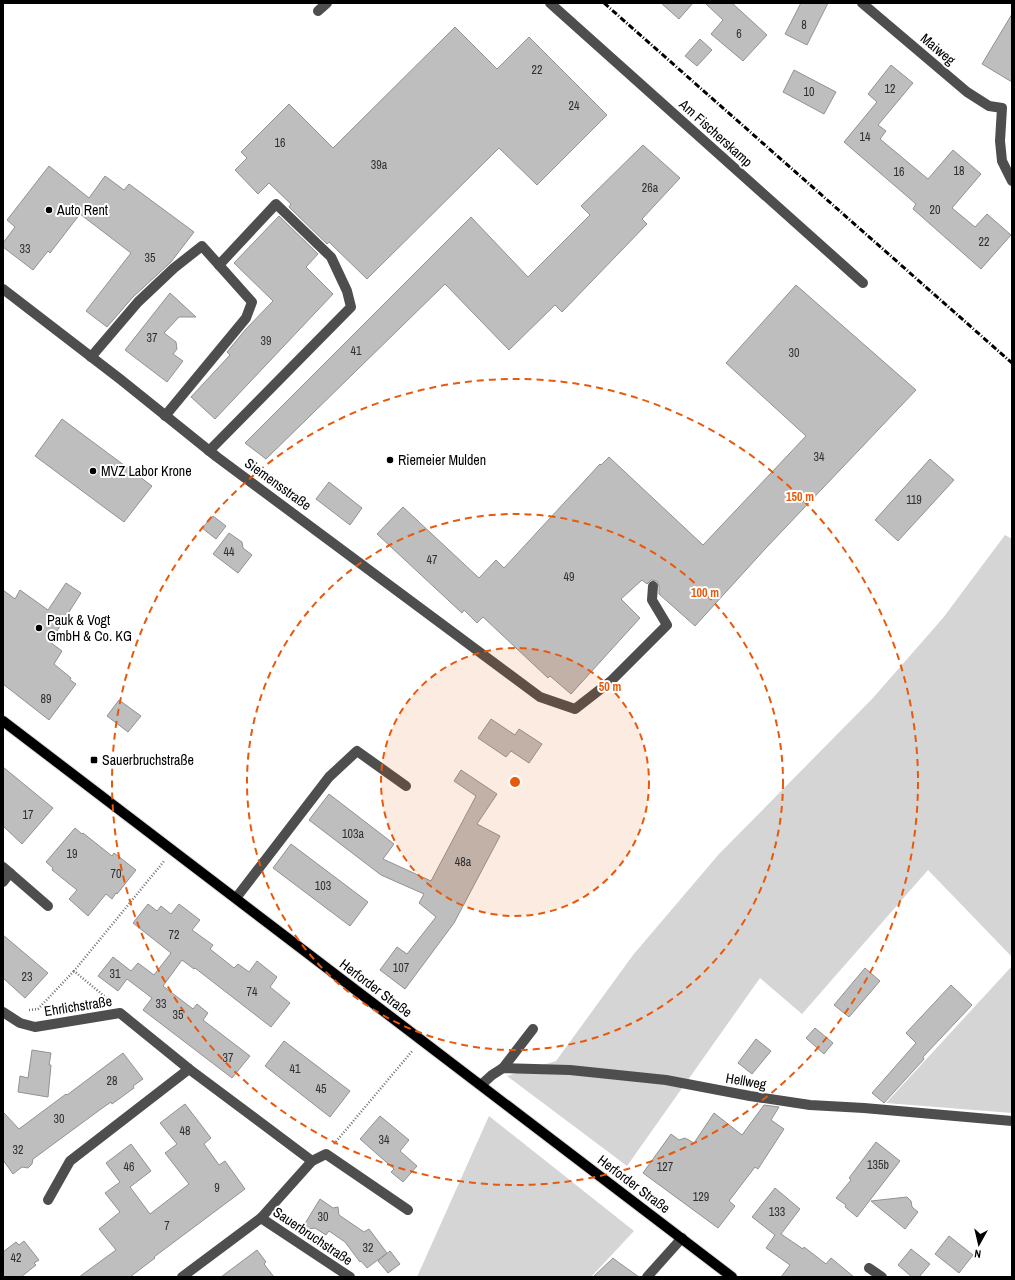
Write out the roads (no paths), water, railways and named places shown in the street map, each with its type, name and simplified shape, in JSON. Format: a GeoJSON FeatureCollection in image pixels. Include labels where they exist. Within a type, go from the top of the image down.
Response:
{"type":"FeatureCollection","features":[{"type":"Feature","properties":{"kind":"main road","name":"Herforder Straße"},"geometry":{"type":"LineString","coordinates":[[3,721],[732,1277]]}},
{"type":"Feature","properties":{"kind":"street"},"geometry":{"type":"LineString","coordinates":[[318,11],[327,3]]}},
{"type":"Feature","properties":{"kind":"street","name":"Am Fischerskamp"},"geometry":{"type":"LineString","coordinates":[[550,3],[863,283]]}},
{"type":"Feature","properties":{"kind":"street","name":"Maiweg"},"geometry":{"type":"LineString","coordinates":[[862,3],[967,92],[989,106],[1007,107],[1000,141],[1002,161],[1012,181]]}},
{"type":"Feature","properties":{"kind":"street"},"geometry":{"type":"LineString","coordinates":[[209,451],[351,307],[347,290],[331,257],[276,204],[219,265]]}},
{"type":"Feature","properties":{"kind":"street"},"geometry":{"type":"LineString","coordinates":[[91,357],[138,302],[174,268],[202,246],[252,302],[246,318],[165,416]]}},
{"type":"Feature","properties":{"kind":"street","name":"Siemensstraße"},"geometry":{"type":"LineString","coordinates":[[3,289],[209,451],[540,697],[575,709],[611,681],[667,626],[652,600],[653,586]]}},
{"type":"Feature","properties":{"kind":"street"},"geometry":{"type":"LineString","coordinates":[[236,898],[329,777],[357,751],[406,786]]}},
{"type":"Feature","properties":{"kind":"street"},"geometry":{"type":"LineString","coordinates":[[3,882],[6,870],[48,906]]}},
{"type":"Feature","properties":{"kind":"street","name":"Ehrlichstraße"},"geometry":{"type":"LineString","coordinates":[[3,1012],[20,1023],[35,1027],[120,1013],[189,1068],[312,1161]]}},
{"type":"Feature","properties":{"kind":"street"},"geometry":{"type":"LineString","coordinates":[[481,1085],[503,1068],[532,1029]]}},
{"type":"Feature","properties":{"kind":"street"},"geometry":{"type":"LineString","coordinates":[[48,1200],[70,1161],[189,1068]]}},
{"type":"Feature","properties":{"kind":"street","name":"Hellweg"},"geometry":{"type":"LineString","coordinates":[[503,1068],[570,1070],[666,1080],[750,1096],[810,1105],[864,1108],[1012,1121]]}},
{"type":"Feature","properties":{"kind":"street","name":"Sauerbruchstraße"},"geometry":{"type":"LineString","coordinates":[[182,1277],[261,1218],[312,1161],[326,1154],[408,1210]]}},
{"type":"Feature","properties":{"kind":"street","name":"Sauerbruchstraße"},"geometry":{"type":"LineString","coordinates":[[261,1218],[350,1277]]}},
{"type":"Feature","properties":{"kind":"street"},"geometry":{"type":"LineString","coordinates":[[647,1277],[682,1238]]}},
{"type":"Feature","properties":{"kind":"street"},"geometry":{"type":"LineString","coordinates":[[869,1268],[882,1277]]}},
{"type":"Feature","properties":{"kind":"railway"},"geometry":{"type":"LineString","coordinates":[[604,3],[1012,363]]}},
{"type":"Feature","properties":{"kind":"place","name":"Auto Rent"},"geometry":{"type":"Point","coordinates":[49,210]}},
{"type":"Feature","properties":{"kind":"place","name":"Riemeier Mulden"},"geometry":{"type":"Point","coordinates":[390,460]}},
{"type":"Feature","properties":{"kind":"place","name":"MVZ Labor Krone"},"geometry":{"type":"Point","coordinates":[93,471]}},
{"type":"Feature","properties":{"kind":"place","name":"Pauk & Vogt GmbH & Co. KG"},"geometry":{"type":"Point","coordinates":[39,628]}},
{"type":"Feature","properties":{"kind":"place","name":"Sauerbruchstraße"},"geometry":{"type":"Point","coordinates":[94,760]}}]}
